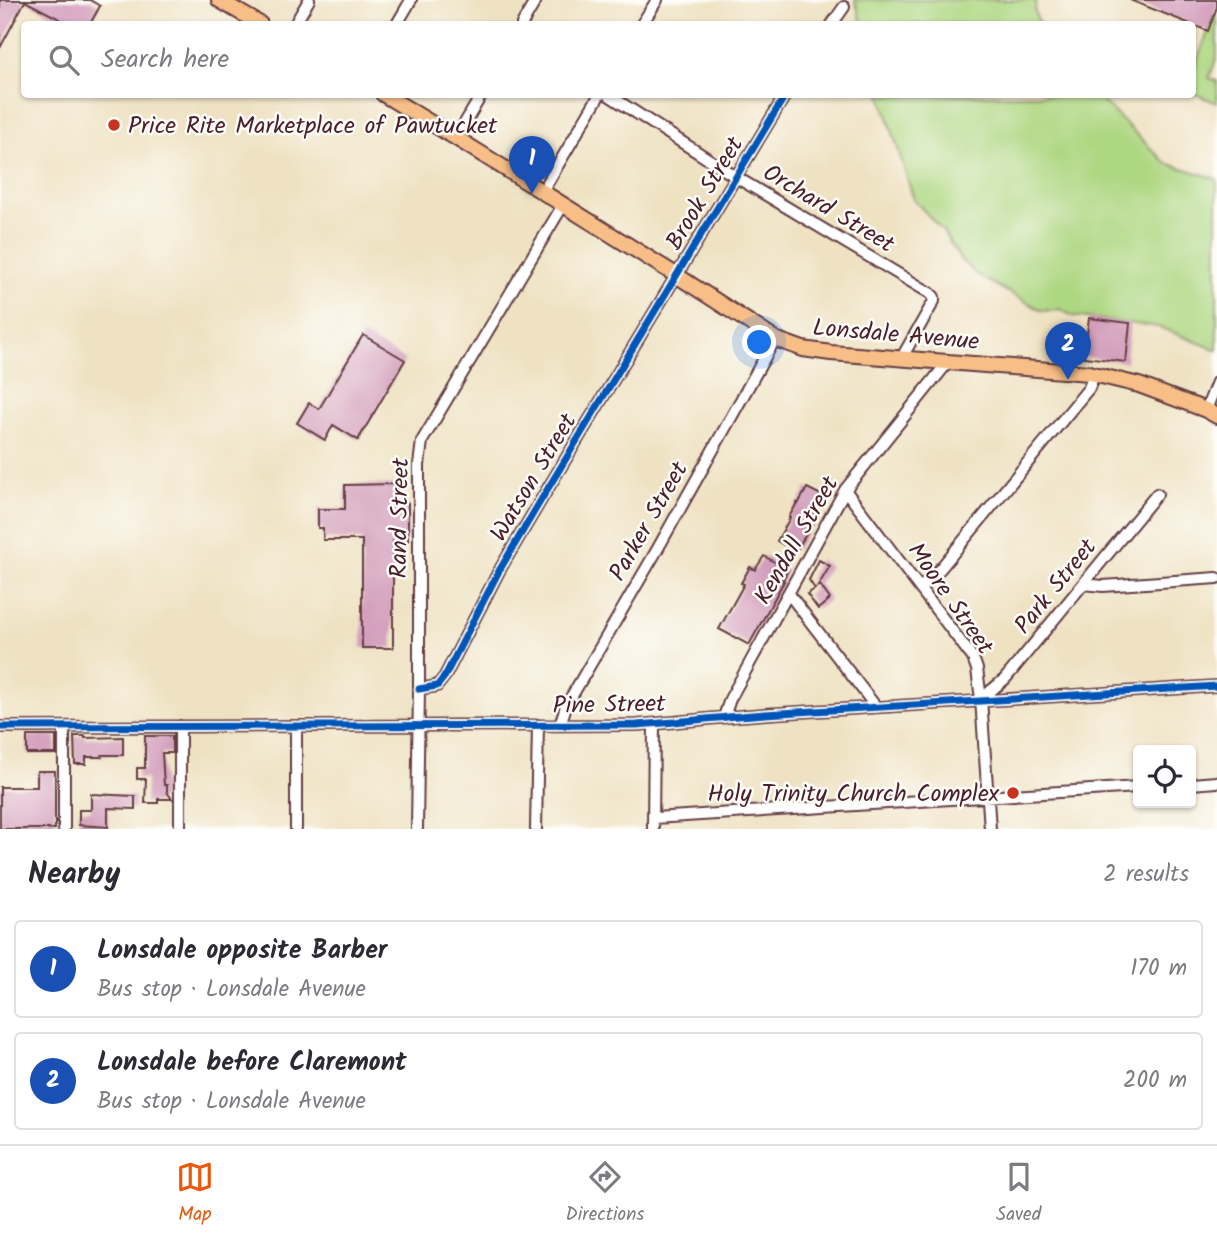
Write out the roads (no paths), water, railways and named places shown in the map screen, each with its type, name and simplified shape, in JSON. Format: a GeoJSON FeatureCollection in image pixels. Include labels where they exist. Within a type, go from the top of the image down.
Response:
{"type":"FeatureCollection","features":[{"type":"Feature","properties":{"kind":"main road"},"geometry":{"type":"LineString","coordinates":[[219,0],[255,21]]}},
{"type":"Feature","properties":{"kind":"main road","name":"Lonsdale Avenue"},"geometry":{"type":"LineString","coordinates":[[390,98],[775,339],[803,349],[831,353],[1094,374],[1139,385],[1211,413]]}},
{"type":"Feature","properties":{"kind":"street"},"geometry":{"type":"LineString","coordinates":[[297,21],[309,0]]}},
{"type":"Feature","properties":{"kind":"street"},"geometry":{"type":"LineString","coordinates":[[399,21],[411,0]]}},
{"type":"Feature","properties":{"kind":"street"},"geometry":{"type":"LineString","coordinates":[[524,21],[536,0]]}},
{"type":"Feature","properties":{"kind":"street"},"geometry":{"type":"LineString","coordinates":[[644,21],[657,0]]}},
{"type":"Feature","properties":{"kind":"street"},"geometry":{"type":"LineString","coordinates":[[834,21],[844,7]]}},
{"type":"Feature","properties":{"kind":"street"},"geometry":{"type":"LineString","coordinates":[[457,138],[480,98]]}},
{"type":"Feature","properties":{"kind":"street"},"geometry":{"type":"LineString","coordinates":[[542,191],[598,98]]}},
{"type":"Feature","properties":{"kind":"street","name":"Orchard Street"},"geometry":{"type":"LineString","coordinates":[[613,98],[736,177],[934,297],[901,359]]}},
{"type":"Feature","properties":{"kind":"street","name":"Brook Street"},"geometry":{"type":"LineString","coordinates":[[676,275],[784,98]]}},
{"type":"Feature","properties":{"kind":"street","name":"Rand Street"},"geometry":{"type":"LineString","coordinates":[[417,829],[419,478],[422,441],[563,205]]}},
{"type":"Feature","properties":{"kind":"street","name":"Watson Street"},"geometry":{"type":"LineString","coordinates":[[419,689],[437,686],[445,676],[499,571],[676,275]]}},
{"type":"Feature","properties":{"kind":"street","name":"Parker Street"},"geometry":{"type":"LineString","coordinates":[[560,725],[566,706],[775,339]]}},
{"type":"Feature","properties":{"kind":"street","name":"Kendall Street"},"geometry":{"type":"LineString","coordinates":[[724,717],[730,699],[845,490],[948,362]]}},
{"type":"Feature","properties":{"kind":"street"},"geometry":{"type":"LineString","coordinates":[[920,588],[940,569],[1089,388],[1094,374]]}},
{"type":"Feature","properties":{"kind":"street"},"geometry":{"type":"LineString","coordinates":[[1211,413],[1217,382]]}},
{"type":"Feature","properties":{"kind":"street","name":"Moore Street"},"geometry":{"type":"LineString","coordinates":[[845,490],[973,658],[981,699],[990,829]]}},
{"type":"Feature","properties":{"kind":"street","name":"Park Street"},"geometry":{"type":"LineString","coordinates":[[981,699],[1005,679],[1157,494]]}},
{"type":"Feature","properties":{"kind":"street"},"geometry":{"type":"LineString","coordinates":[[1084,584],[1103,586],[1217,578]]}},
{"type":"Feature","properties":{"kind":"street"},"geometry":{"type":"LineString","coordinates":[[789,594],[876,707]]}},
{"type":"Feature","properties":{"kind":"street","name":"Pine Street"},"geometry":{"type":"LineString","coordinates":[[0,727],[653,724],[981,699],[1217,686]]}},
{"type":"Feature","properties":{"kind":"street"},"geometry":{"type":"LineString","coordinates":[[653,724],[654,823],[1133,787]]}},
{"type":"Feature","properties":{"kind":"street"},"geometry":{"type":"LineString","coordinates":[[536,829],[538,725]]}},
{"type":"Feature","properties":{"kind":"street"},"geometry":{"type":"LineString","coordinates":[[180,726],[180,829]]}},
{"type":"Feature","properties":{"kind":"street"},"geometry":{"type":"LineString","coordinates":[[296,726],[296,829]]}},
{"type":"Feature","properties":{"kind":"street"},"geometry":{"type":"LineString","coordinates":[[64,727],[64,829]]}},
{"type":"Feature","properties":{"kind":"street"},"geometry":{"type":"LineString","coordinates":[[1196,784],[1217,782]]}},
{"type":"Feature","properties":{"kind":"place","name":"Price Rite Marketplace of Pawtucket"},"geometry":{"type":"Point","coordinates":[114,125]}},
{"type":"Feature","properties":{"kind":"place","name":"Lonsdale opposite Barber"},"geometry":{"type":"Point","coordinates":[532,194]}},
{"type":"Feature","properties":{"kind":"place","name":"Lonsdale before Claremont"},"geometry":{"type":"Point","coordinates":[1068,380]}},
{"type":"Feature","properties":{"kind":"place","name":"Holy Trinity Church Complex"},"geometry":{"type":"Point","coordinates":[1013,793]}}]}
